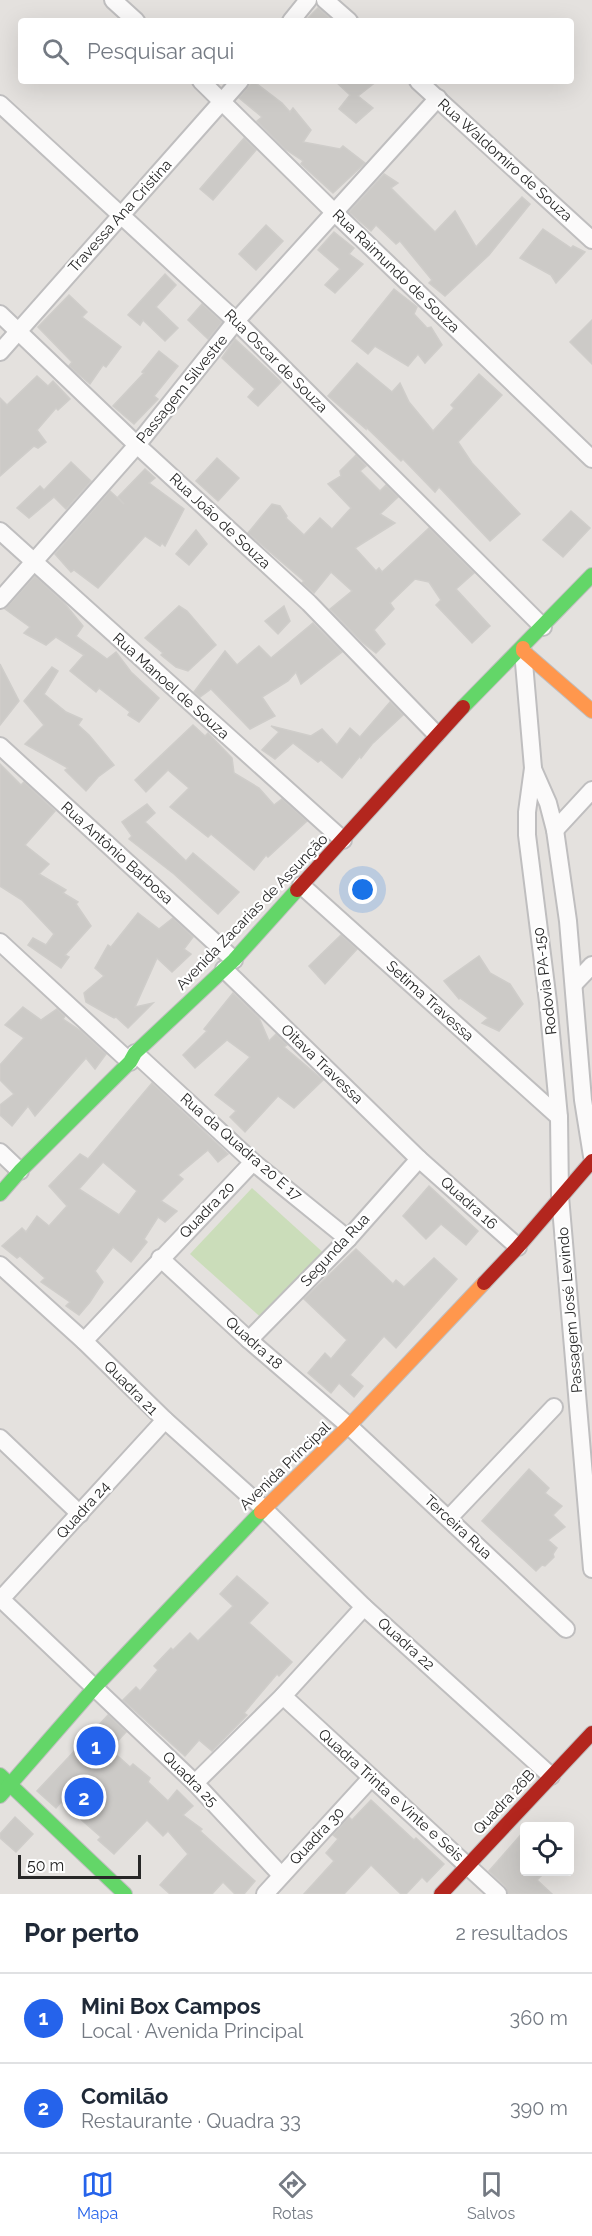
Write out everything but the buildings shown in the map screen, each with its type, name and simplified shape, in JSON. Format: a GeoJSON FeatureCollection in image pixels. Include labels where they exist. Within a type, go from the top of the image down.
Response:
{"type":"FeatureCollection","features":[{"type":"Feature","properties":{"kind":"street"},"geometry":{"type":"LineString","coordinates":[[113,0],[133,18]]}},
{"type":"Feature","properties":{"kind":"street"},"geometry":{"type":"LineString","coordinates":[[293,18],[308,0]]}},
{"type":"Feature","properties":{"kind":"street"},"geometry":{"type":"LineString","coordinates":[[326,0],[346,18]]}},
{"type":"Feature","properties":{"kind":"street","name":"Rua Raimundo de Souza"},"geometry":{"type":"LineString","coordinates":[[204,84],[335,213],[592,459]]}},
{"type":"Feature","properties":{"kind":"street","name":"Travessa Ana Cristina"},"geometry":{"type":"LineString","coordinates":[[0,352],[237,84]]}},
{"type":"Feature","properties":{"kind":"street","name":"Rua Waldomiro de Souza"},"geometry":{"type":"LineString","coordinates":[[422,84],[592,240]]}},
{"type":"Feature","properties":{"kind":"street","name":"Passagem Silvestre"},"geometry":{"type":"LineString","coordinates":[[0,600],[137,445],[236,321],[438,98]]}},
{"type":"Feature","properties":{"kind":"street","name":"Rua Oscar de Souza"},"geometry":{"type":"LineString","coordinates":[[0,104],[236,321],[543,627]]}},
{"type":"Feature","properties":{"kind":"street","name":"Rua João de Souza"},"geometry":{"type":"LineString","coordinates":[[0,314],[137,445],[309,603],[436,734]]}},
{"type":"Feature","properties":{"kind":"street","name":"Rua Manoel de Souza"},"geometry":{"type":"LineString","coordinates":[[0,531],[343,840]]}},
{"type":"Feature","properties":{"kind":"street","name":"Avenida Zacarias de Assunção"},"geometry":{"type":"LineString","coordinates":[[0,1194],[229,964],[436,734],[523,650],[592,575]]}},
{"type":"Feature","properties":{"kind":"street"},"geometry":{"type":"LineString","coordinates":[[523,650],[592,711]]}},
{"type":"Feature","properties":{"kind":"street","name":"Rodovia PA-150"},"geometry":{"type":"LineString","coordinates":[[523,650],[533,768],[527,812],[527,835],[548,1002],[559,1118],[560,1196]]}},
{"type":"Feature","properties":{"kind":"street","name":"Rua Antônio Barbosa"},"geometry":{"type":"LineString","coordinates":[[0,746],[229,964]]}},
{"type":"Feature","properties":{"kind":"street","name":"Rodovia PA-150"},"geometry":{"type":"LineString","coordinates":[[533,768],[548,803],[555,830],[574,984],[583,1100],[592,1159]]}},
{"type":"Feature","properties":{"kind":"street"},"geometry":{"type":"LineString","coordinates":[[555,830],[592,790]]}},
{"type":"Feature","properties":{"kind":"street","name":"Setima Travessa"},"geometry":{"type":"LineString","coordinates":[[301,885],[559,1118]]}},
{"type":"Feature","properties":{"kind":"street","name":"Rua da Quadra 20 E 17"},"geometry":{"type":"LineString","coordinates":[[0,942],[253,1162],[348,1239]]}},
{"type":"Feature","properties":{"kind":"street","name":"Oitava Travessa"},"geometry":{"type":"LineString","coordinates":[[229,964],[419,1159]]}},
{"type":"Feature","properties":{"kind":"street"},"geometry":{"type":"LineString","coordinates":[[574,984],[592,965]]}},
{"type":"Feature","properties":{"kind":"street"},"geometry":{"type":"LineString","coordinates":[[0,1152],[21,1171]]}},
{"type":"Feature","properties":{"kind":"street","name":"Segunda Rua"},"geometry":{"type":"LineString","coordinates":[[249,1340],[348,1239],[419,1159]]}},
{"type":"Feature","properties":{"kind":"street","name":"Quadra 16"},"geometry":{"type":"LineString","coordinates":[[419,1159],[518,1247]]}},
{"type":"Feature","properties":{"kind":"street","name":"Avenida Principal"},"geometry":{"type":"LineString","coordinates":[[0,1796],[5,1780],[264,1509],[349,1426],[518,1247],[592,1159]]}},
{"type":"Feature","properties":{"kind":"street","name":"Quadra 20"},"geometry":{"type":"LineString","coordinates":[[160,1258],[253,1162]]}},
{"type":"Feature","properties":{"kind":"street","name":"Passagem José Levindo"},"geometry":{"type":"LineString","coordinates":[[560,1196],[592,1569]]}},
{"type":"Feature","properties":{"kind":"street"},"geometry":{"type":"LineString","coordinates":[[84,1341],[160,1258]]}},
{"type":"Feature","properties":{"kind":"street","name":"Quadra 18"},"geometry":{"type":"LineString","coordinates":[[160,1258],[249,1340],[349,1426]]}},
{"type":"Feature","properties":{"kind":"street","name":"Quadra 21"},"geometry":{"type":"LineString","coordinates":[[0,1265],[84,1341],[165,1420],[264,1509]]}},
{"type":"Feature","properties":{"kind":"street"},"geometry":{"type":"LineString","coordinates":[[448,1518],[554,1407]]}},
{"type":"Feature","properties":{"kind":"street","name":"Quadra 24"},"geometry":{"type":"LineString","coordinates":[[95,1687],[1,1598],[165,1420]]}},
{"type":"Feature","properties":{"kind":"street","name":"Terceira Rua"},"geometry":{"type":"LineString","coordinates":[[349,1426],[566,1629]]}},
{"type":"Feature","properties":{"kind":"street"},"geometry":{"type":"LineString","coordinates":[[0,1438],[80,1514]]}},
{"type":"Feature","properties":{"kind":"street","name":"Quadra 22"},"geometry":{"type":"LineString","coordinates":[[264,1509],[364,1607],[551,1776]]}},
{"type":"Feature","properties":{"kind":"street"},"geometry":{"type":"LineString","coordinates":[[195,1783],[283,1696],[364,1607]]}},
{"type":"Feature","properties":{"kind":"street","name":"Quadra 25"},"geometry":{"type":"LineString","coordinates":[[95,1687],[195,1783],[281,1875]]}},
{"type":"Feature","properties":{"kind":"street","name":"Quadra Trinta e Vinte e Seis"},"geometry":{"type":"LineString","coordinates":[[283,1696],[498,1894]]}},
{"type":"Feature","properties":{"kind":"street","name":"Quadra 26B"},"geometry":{"type":"LineString","coordinates":[[441,1894],[592,1733]]}},
{"type":"Feature","properties":{"kind":"street","name":"Quadra 30"},"geometry":{"type":"LineString","coordinates":[[265,1894],[371,1778]]}},
{"type":"Feature","properties":{"kind":"street"},"geometry":{"type":"LineString","coordinates":[[5,1780],[124,1894]]}},
{"type":"Feature","properties":{"kind":"green space"},"geometry":{"type":"Polygon","coordinates":[[[252,1188],[327,1256],[266,1322],[190,1254],[252,1188]]]}},
{"type":"Feature","properties":{"kind":"traffic: fast"},"geometry":{"type":"LineString","coordinates":[[463,707],[592,575]]}},
{"type":"Feature","properties":{"kind":"traffic: fast"},"geometry":{"type":"LineString","coordinates":[[0,1194],[20,1171],[130,1062],[135,1053],[234,960],[297,890]]}},
{"type":"Feature","properties":{"kind":"traffic: fast"},"geometry":{"type":"LineString","coordinates":[[0,1796],[95,1687],[261,1512]]}},
{"type":"Feature","properties":{"kind":"traffic: fast"},"geometry":{"type":"LineString","coordinates":[[0,1775],[125,1894]]}},
{"type":"Feature","properties":{"kind":"traffic: slow"},"geometry":{"type":"LineString","coordinates":[[523,648],[523,651],[592,711]]}},
{"type":"Feature","properties":{"kind":"traffic: slow"},"geometry":{"type":"LineString","coordinates":[[261,1512],[349,1426],[484,1283]]}},
{"type":"Feature","properties":{"kind":"traffic: jam"},"geometry":{"type":"LineString","coordinates":[[297,890],[463,707]]}},
{"type":"Feature","properties":{"kind":"traffic: jam"},"geometry":{"type":"LineString","coordinates":[[484,1283],[592,1161]]}},
{"type":"Feature","properties":{"kind":"traffic: jam"},"geometry":{"type":"LineString","coordinates":[[441,1894],[592,1733]]}},
{"type":"Feature","properties":{"kind":"place","name":"Mini Box Campos"},"geometry":{"type":"Point","coordinates":[96,1746]}},
{"type":"Feature","properties":{"kind":"place","name":"Comilão"},"geometry":{"type":"Point","coordinates":[84,1797]}}]}
